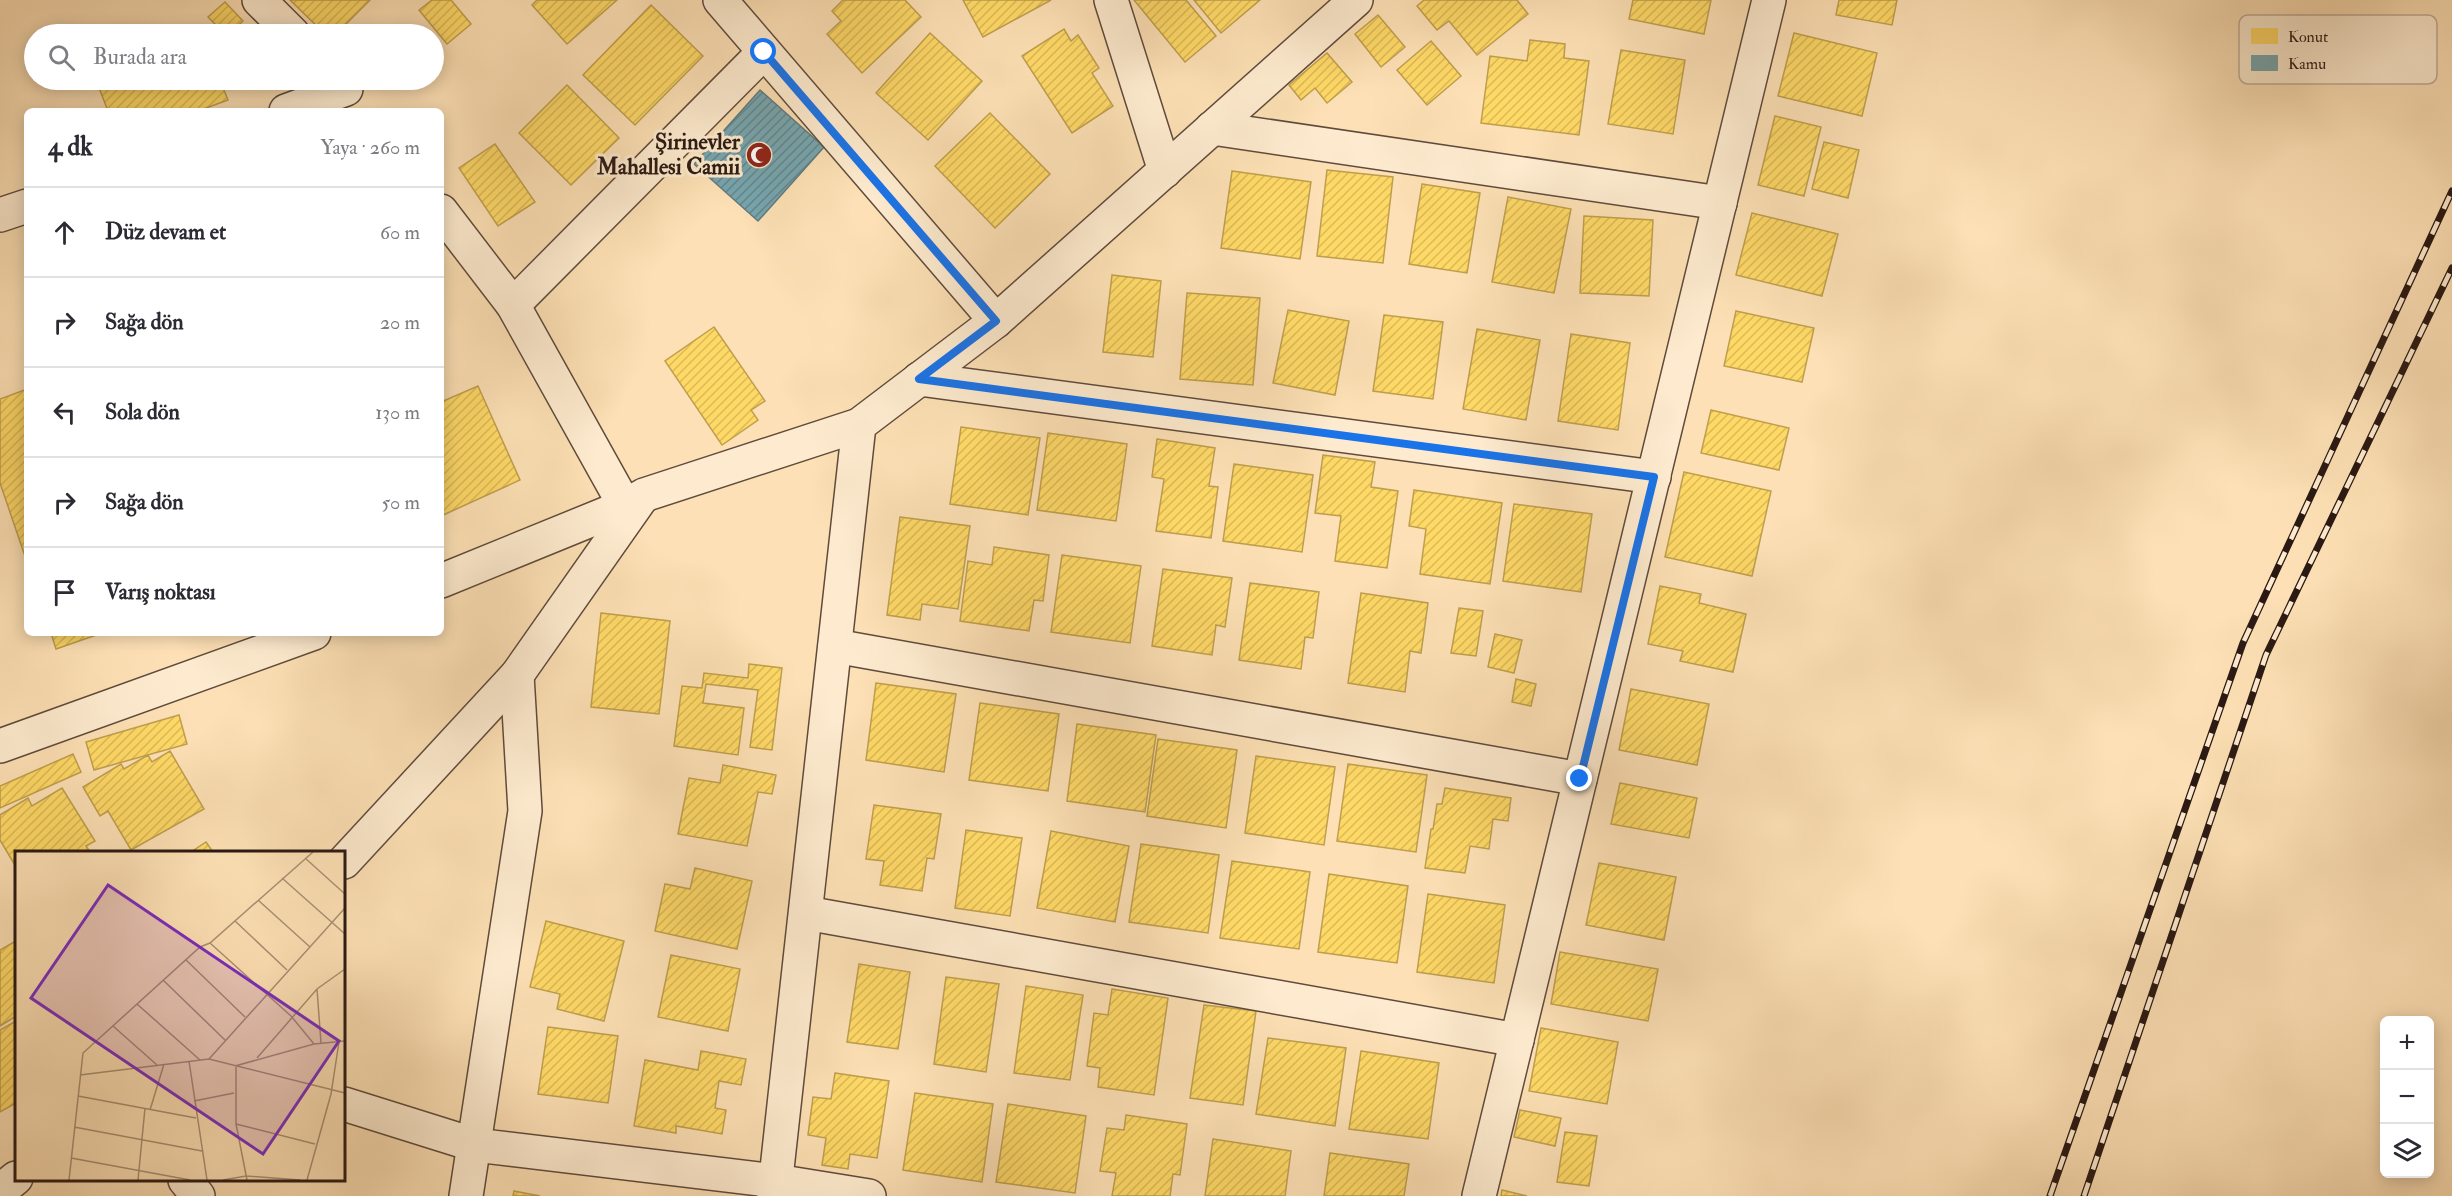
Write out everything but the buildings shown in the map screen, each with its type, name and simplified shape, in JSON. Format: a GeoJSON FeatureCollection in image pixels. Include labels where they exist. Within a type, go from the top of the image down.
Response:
{"type":"FeatureCollection","features":[{"type":"Feature","properties":{"kind":"street"},"geometry":{"type":"LineString","coordinates":[[259,0],[283,24]]}},
{"type":"Feature","properties":{"kind":"street"},"geometry":{"type":"LineString","coordinates":[[720,0],[996,321]]}},
{"type":"Feature","properties":{"kind":"street"},"geometry":{"type":"LineString","coordinates":[[1111,0],[1165,171]]}},
{"type":"Feature","properties":{"kind":"street"},"geometry":{"type":"LineString","coordinates":[[444,580],[634,500],[859,425],[996,321],[1356,0]]}},
{"type":"Feature","properties":{"kind":"street"},"geometry":{"type":"LineString","coordinates":[[1479,1196],[1769,0]]}},
{"type":"Feature","properties":{"kind":"street"},"geometry":{"type":"LineString","coordinates":[[513,305],[764,52]]}},
{"type":"Feature","properties":{"kind":"street"},"geometry":{"type":"LineString","coordinates":[[296,108],[349,93]]}},
{"type":"Feature","properties":{"kind":"street"},"geometry":{"type":"LineString","coordinates":[[1212,128],[1720,203]]}},
{"type":"Feature","properties":{"kind":"street"},"geometry":{"type":"LineString","coordinates":[[0,215],[24,207]]}},
{"type":"Feature","properties":{"kind":"street"},"geometry":{"type":"LineString","coordinates":[[444,215],[513,305],[634,500]]}},
{"type":"Feature","properties":{"kind":"street"},"geometry":{"type":"LineString","coordinates":[[919,379],[1654,477]]}},
{"type":"Feature","properties":{"kind":"street"},"geometry":{"type":"LineString","coordinates":[[775,1189],[859,425]]}},
{"type":"Feature","properties":{"kind":"street"},"geometry":{"type":"LineString","coordinates":[[345,861],[517,675],[634,500]]}},
{"type":"Feature","properties":{"kind":"street"},"geometry":{"type":"LineString","coordinates":[[0,746],[306,636]]}},
{"type":"Feature","properties":{"kind":"street"},"geometry":{"type":"LineString","coordinates":[[835,646],[1580,779]]}},
{"type":"Feature","properties":{"kind":"street"},"geometry":{"type":"LineString","coordinates":[[466,1196],[525,811],[517,675]]}},
{"type":"Feature","properties":{"kind":"street"},"geometry":{"type":"LineString","coordinates":[[806,913],[1517,1040]]}},
{"type":"Feature","properties":{"kind":"street"},"geometry":{"type":"LineString","coordinates":[[345,1104],[475,1145],[775,1189],[870,1196]]}},
{"type":"Feature","properties":{"kind":"street"},"geometry":{"type":"LineString","coordinates":[[0,1191],[15,1179]]}},
{"type":"Feature","properties":{"kind":"street"},"geometry":{"type":"LineString","coordinates":[[187,1181],[198,1196]]}},
{"type":"Feature","properties":{"kind":"railway"},"geometry":{"type":"LineString","coordinates":[[2050,1196],[2243,643],[2452,191]]}},
{"type":"Feature","properties":{"kind":"railway"},"geometry":{"type":"LineString","coordinates":[[2084,1196],[2266,655],[2452,268]]}},
{"type":"Feature","properties":{"kind":"place","name":"Şirinevler Mahallesi Camii"},"geometry":{"type":"Point","coordinates":[759,155]}},
{"type":"Feature","properties":{"kind":"route"},"geometry":{"type":"LineString","coordinates":[[764,52],[996,321],[919,379],[1654,477],[1580,779]]}}]}
